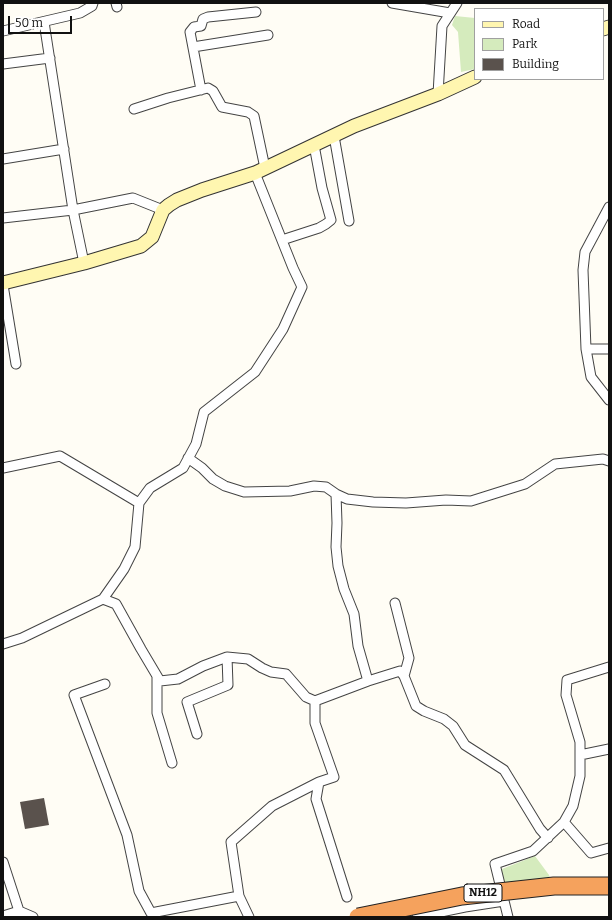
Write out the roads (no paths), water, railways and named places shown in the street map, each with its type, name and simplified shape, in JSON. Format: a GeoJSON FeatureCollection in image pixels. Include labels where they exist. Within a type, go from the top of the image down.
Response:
{"type":"FeatureCollection","features":[{"type":"Feature","properties":{"kind":"highway","name":"NH12"},"geometry":{"type":"LineString","coordinates":[[358,917],[462,896],[554,886],[609,886]]}},
{"type":"Feature","properties":{"kind":"main road"},"geometry":{"type":"LineString","coordinates":[[3,284],[141,246],[148,242],[152,237],[163,210],[169,205],[190,195],[260,170],[354,126],[438,94],[474,77]]}},
{"type":"Feature","properties":{"kind":"street"},"geometry":{"type":"LineString","coordinates":[[3,31],[80,13],[92,6],[93,3]]}},
{"type":"Feature","properties":{"kind":"street"},"geometry":{"type":"LineString","coordinates":[[392,3],[450,13]]}},
{"type":"Feature","properties":{"kind":"street"},"geometry":{"type":"LineString","coordinates":[[438,94],[442,26],[457,3]]}},
{"type":"Feature","properties":{"kind":"street"},"geometry":{"type":"LineString","coordinates":[[201,90],[190,32],[194,27],[201,26],[203,19],[208,17],[256,12]]}},
{"type":"Feature","properties":{"kind":"street"},"geometry":{"type":"LineString","coordinates":[[44,22],[73,210],[84,262]]}},
{"type":"Feature","properties":{"kind":"street"},"geometry":{"type":"LineString","coordinates":[[193,47],[268,35]]}},
{"type":"Feature","properties":{"kind":"street"},"geometry":{"type":"LineString","coordinates":[[3,64],[50,58]]}},
{"type":"Feature","properties":{"kind":"street"},"geometry":{"type":"LineString","coordinates":[[3,644],[22,638],[103,599],[124,569],[135,546],[139,503],[150,488],[183,468],[196,444],[204,412],[255,372],[283,329],[302,287],[282,240],[260,170],[254,116],[248,112],[222,107],[213,91],[208,88],[134,109]]}},
{"type":"Feature","properties":{"kind":"street"},"geometry":{"type":"LineString","coordinates":[[334,136],[349,221]]}},
{"type":"Feature","properties":{"kind":"street"},"geometry":{"type":"LineString","coordinates":[[282,240],[322,226],[331,220],[322,188],[314,145]]}},
{"type":"Feature","properties":{"kind":"street"},"geometry":{"type":"LineString","coordinates":[[3,159],[64,149]]}},
{"type":"Feature","properties":{"kind":"street"},"geometry":{"type":"LineString","coordinates":[[3,218],[73,210],[133,198],[163,210]]}},
{"type":"Feature","properties":{"kind":"street"},"geometry":{"type":"LineString","coordinates":[[609,207],[585,252],[583,270],[586,349],[591,377],[609,400]]}},
{"type":"Feature","properties":{"kind":"street"},"geometry":{"type":"LineString","coordinates":[[3,284],[16,364]]}},
{"type":"Feature","properties":{"kind":"street"},"geometry":{"type":"LineString","coordinates":[[586,349],[609,349]]}},
{"type":"Feature","properties":{"kind":"street"},"geometry":{"type":"LineString","coordinates":[[3,468],[60,456],[139,503]]}},
{"type":"Feature","properties":{"kind":"street"},"geometry":{"type":"LineString","coordinates":[[188,458],[202,468],[213,479],[225,486],[244,492],[290,491],[314,486],[326,487],[336,494],[348,499],[406,504],[446,500],[471,501],[525,484],[555,464],[603,460],[609,462]]}},
{"type":"Feature","properties":{"kind":"street"},"geometry":{"type":"LineString","coordinates":[[336,494],[338,522],[336,547],[338,566],[344,588],[354,614],[358,646],[368,681]]}},
{"type":"Feature","properties":{"kind":"street"},"geometry":{"type":"LineString","coordinates":[[103,599],[116,604],[156,677],[160,681],[178,679],[203,666],[227,657],[248,659],[262,668],[272,672],[286,674],[306,697],[316,702],[368,681],[400,671],[404,676],[416,706],[444,719],[453,726],[465,745],[504,770],[540,829],[548,838]]}},
{"type":"Feature","properties":{"kind":"street"},"geometry":{"type":"LineString","coordinates":[[394,603],[409,658],[404,676]]}},
{"type":"Feature","properties":{"kind":"street"},"geometry":{"type":"LineString","coordinates":[[198,734],[187,702],[228,685],[227,657]]}},
{"type":"Feature","properties":{"kind":"street"},"geometry":{"type":"LineString","coordinates":[[508,917],[494,864],[533,851],[564,822],[573,806],[580,776],[580,742],[566,695],[567,680],[609,667]]}},
{"type":"Feature","properties":{"kind":"street"},"geometry":{"type":"LineString","coordinates":[[156,677],[157,713],[172,763]]}},
{"type":"Feature","properties":{"kind":"street"},"geometry":{"type":"LineString","coordinates":[[105,684],[74,695],[127,835],[139,891],[151,914]]}},
{"type":"Feature","properties":{"kind":"street"},"geometry":{"type":"LineString","coordinates":[[249,917],[239,896],[231,842],[272,806],[319,782],[334,777],[315,723],[316,702]]}},
{"type":"Feature","properties":{"kind":"street"},"geometry":{"type":"LineString","coordinates":[[580,755],[609,749]]}},
{"type":"Feature","properties":{"kind":"street"},"geometry":{"type":"LineString","coordinates":[[319,782],[316,799],[347,897]]}},
{"type":"Feature","properties":{"kind":"street"},"geometry":{"type":"LineString","coordinates":[[564,822],[591,853],[609,848]]}},
{"type":"Feature","properties":{"kind":"street"},"geometry":{"type":"LineString","coordinates":[[3,862],[19,911]]}},
{"type":"Feature","properties":{"kind":"street"},"geometry":{"type":"LineString","coordinates":[[141,917],[239,896]]}},
{"type":"Feature","properties":{"kind":"street"},"geometry":{"type":"LineString","coordinates":[[417,917],[465,907],[504,902]]}},
{"type":"Feature","properties":{"kind":"street"},"geometry":{"type":"LineString","coordinates":[[3,916],[19,911],[33,917]]}}]}
